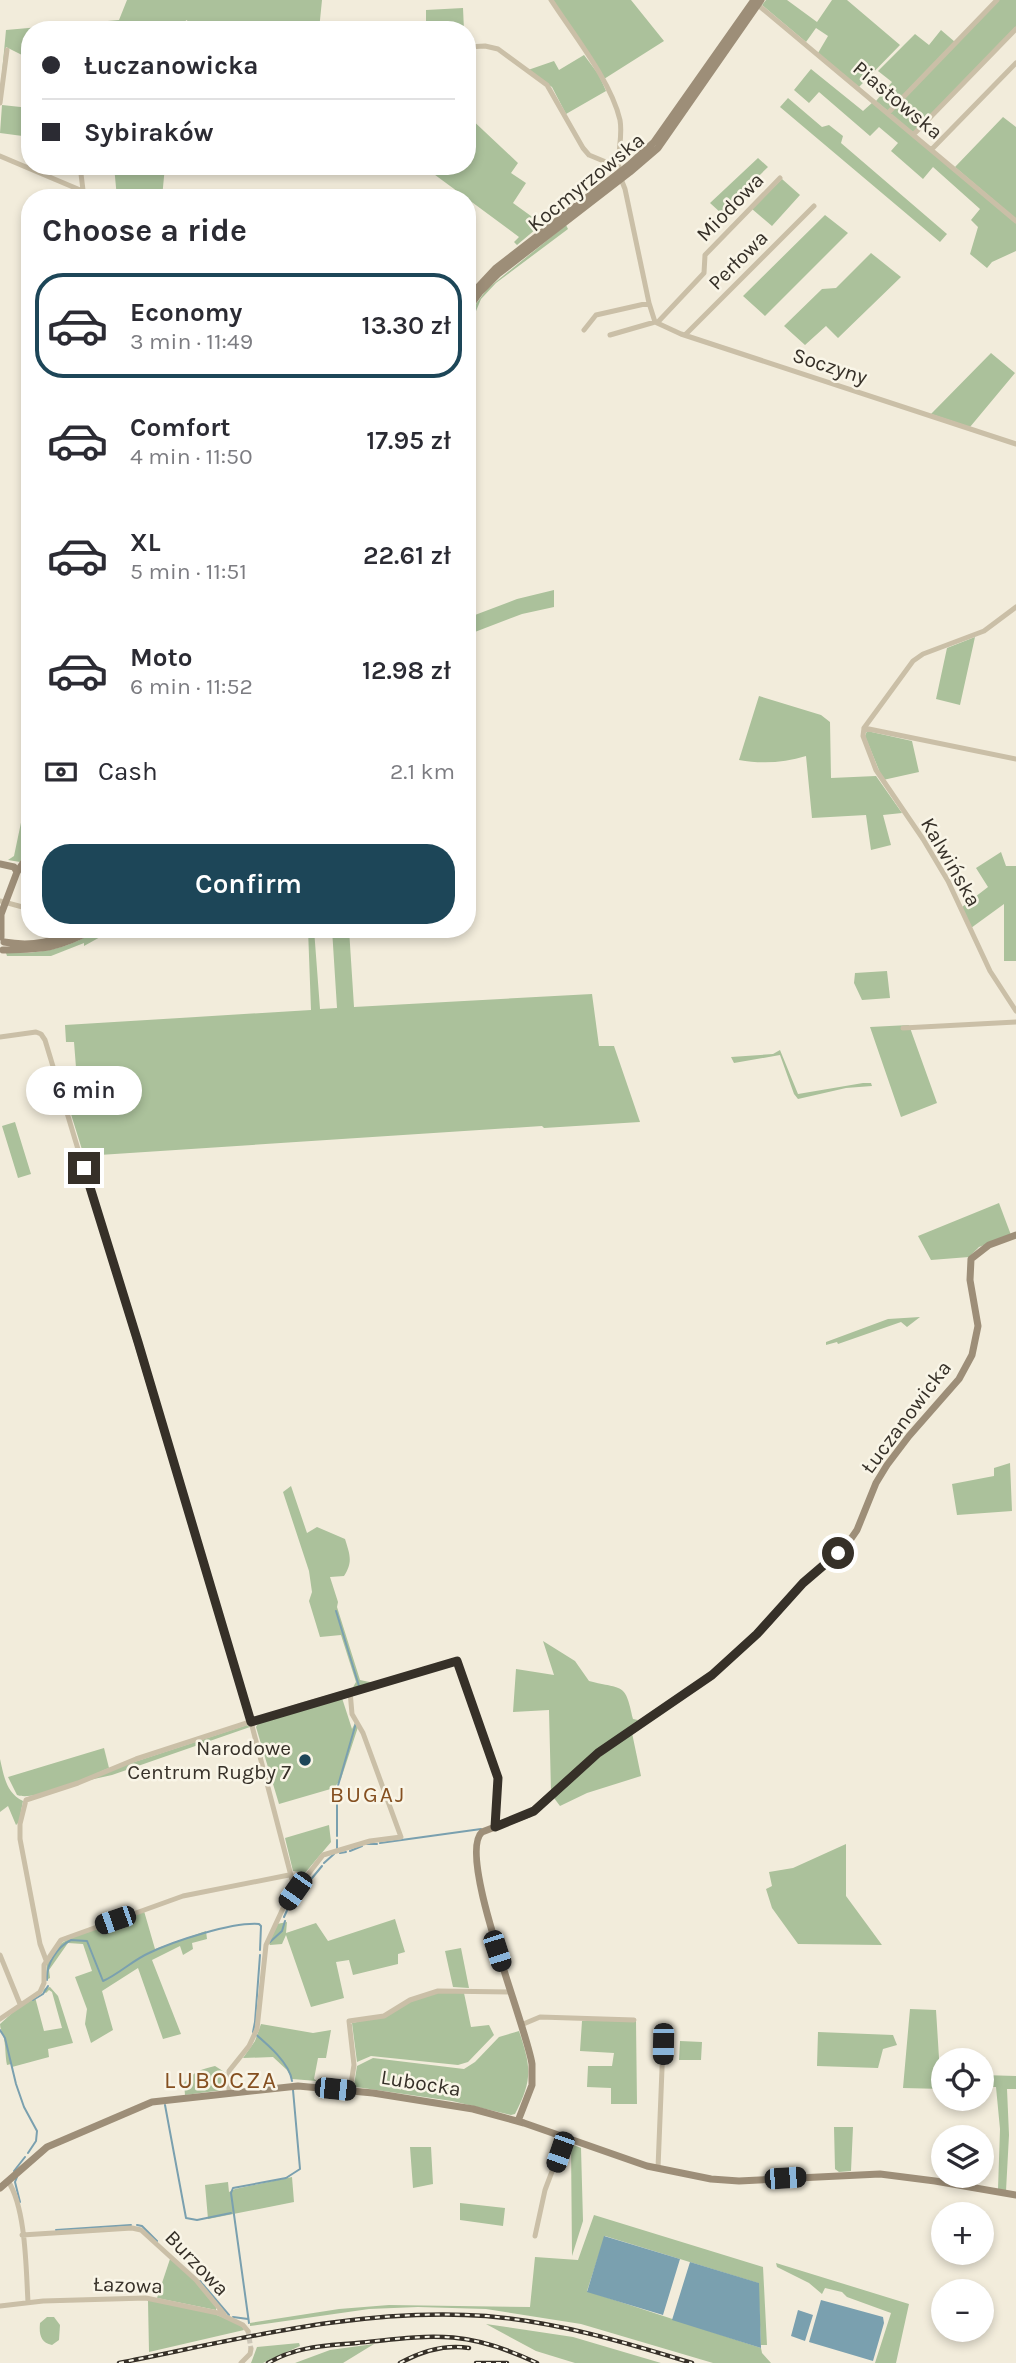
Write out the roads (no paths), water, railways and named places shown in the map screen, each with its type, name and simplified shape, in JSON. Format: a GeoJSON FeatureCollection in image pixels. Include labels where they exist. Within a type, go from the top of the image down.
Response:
{"type":"FeatureCollection","features":[{"type":"Feature","properties":{"kind":"street"},"geometry":{"type":"LineString","coordinates":[[551,0],[600,75],[617,112],[621,137],[620,173],[649,303],[656,323],[610,335]]}},
{"type":"Feature","properties":{"kind":"street"},"geometry":{"type":"LineString","coordinates":[[888,113],[997,0]]}},
{"type":"Feature","properties":{"kind":"street","name":"Kocmyrzowska"},"geometry":{"type":"LineString","coordinates":[[476,298],[498,274],[648,149],[758,2]]}},
{"type":"Feature","properties":{"kind":"street","name":"Piastowska"},"geometry":{"type":"LineString","coordinates":[[758,2],[1016,221]]}},
{"type":"Feature","properties":{"kind":"street"},"geometry":{"type":"LineString","coordinates":[[914,134],[1016,29]]}},
{"type":"Feature","properties":{"kind":"street"},"geometry":{"type":"LineString","coordinates":[[476,46],[498,49],[543,81],[554,93],[583,148],[620,173]]}},
{"type":"Feature","properties":{"kind":"street"},"geometry":{"type":"LineString","coordinates":[[0,103],[7,50]]}},
{"type":"Feature","properties":{"kind":"street"},"geometry":{"type":"LineString","coordinates":[[932,149],[1016,63]]}},
{"type":"Feature","properties":{"kind":"street"},"geometry":{"type":"LineString","coordinates":[[0,156],[21,165]]}},
{"type":"Feature","properties":{"kind":"street","name":"Kocmyrzowska"},"geometry":{"type":"LineString","coordinates":[[476,289],[496,268],[620,173]]}},
{"type":"Feature","properties":{"kind":"street"},"geometry":{"type":"LineString","coordinates":[[46,175],[81,189]]}},
{"type":"Feature","properties":{"kind":"street","name":"Miodowa"},"geometry":{"type":"LineString","coordinates":[[656,323],[704,273],[705,255],[780,178]]}},
{"type":"Feature","properties":{"kind":"street","name":"Perłowa"},"geometry":{"type":"LineString","coordinates":[[685,335],[814,206]]}},
{"type":"Feature","properties":{"kind":"street"},"geometry":{"type":"LineString","coordinates":[[584,330],[596,315],[649,303]]}},
{"type":"Feature","properties":{"kind":"street","name":"Soczyny"},"geometry":{"type":"LineString","coordinates":[[656,323],[685,335],[1016,444]]}},
{"type":"Feature","properties":{"kind":"street"},"geometry":{"type":"LineString","coordinates":[[1016,607],[984,631],[923,654],[913,662],[864,728],[1016,759]]}},
{"type":"Feature","properties":{"kind":"street","name":"Kalwińska"},"geometry":{"type":"LineString","coordinates":[[864,728],[863,736],[876,770],[948,881],[990,971],[1016,1010]]}},
{"type":"Feature","properties":{"kind":"street"},"geometry":{"type":"LineString","coordinates":[[0,864],[13,867],[16,872]]}},
{"type":"Feature","properties":{"kind":"street"},"geometry":{"type":"LineString","coordinates":[[2,943],[2,901],[21,865]]}},
{"type":"Feature","properties":{"kind":"street"},"geometry":{"type":"LineString","coordinates":[[2,901],[21,906]]}},
{"type":"Feature","properties":{"kind":"street"},"geometry":{"type":"LineString","coordinates":[[2,943],[43,943],[57,938]]}},
{"type":"Feature","properties":{"kind":"street"},"geometry":{"type":"LineString","coordinates":[[2,943],[49,948],[77,938]]}},
{"type":"Feature","properties":{"kind":"street"},"geometry":{"type":"LineString","coordinates":[[903,1028],[1016,1022]]}},
{"type":"Feature","properties":{"kind":"street"},"geometry":{"type":"LineString","coordinates":[[0,1037],[36,1032],[43,1036],[138,1342],[251,1722],[295,1891]]}},
{"type":"Feature","properties":{"kind":"street","name":"Łuczanowicka"},"geometry":{"type":"LineString","coordinates":[[517,2121],[532,2085],[531,2059],[493,1937],[475,1850],[476,1839],[480,1834],[534,1811],[598,1753],[712,1675],[753,1638],[803,1583],[846,1546],[857,1530],[871,1493],[887,1465],[959,1380],[972,1355],[978,1326],[970,1280],[971,1259],[989,1245],[1016,1236]]}},
{"type":"Feature","properties":{"kind":"street"},"geometry":{"type":"LineString","coordinates":[[0,2019],[43,1988],[46,1960],[40,1944],[20,1839],[20,1824],[26,1800],[78,1783],[136,1759],[350,1691],[457,1661],[498,1778],[495,1827]]}},
{"type":"Feature","properties":{"kind":"street"},"geometry":{"type":"LineString","coordinates":[[229,2093],[229,2071],[255,2034],[266,1945],[275,1923],[295,1891],[319,1859],[328,1852],[370,1841],[401,1837],[363,1733],[352,1714],[350,1691]]}},
{"type":"Feature","properties":{"kind":"street"},"geometry":{"type":"LineString","coordinates":[[46,1960],[61,1940],[80,1932],[183,1896],[289,1875]]}},
{"type":"Feature","properties":{"kind":"street"},"geometry":{"type":"LineString","coordinates":[[0,1955],[20,2004]]}},
{"type":"Feature","properties":{"kind":"street"},"geometry":{"type":"LineString","coordinates":[[350,2090],[354,2064],[349,2021],[384,2016],[410,2000],[438,1991],[510,1992]]}},
{"type":"Feature","properties":{"kind":"street"},"geometry":{"type":"LineString","coordinates":[[521,2025],[540,2017],[634,2020]]}},
{"type":"Feature","properties":{"kind":"street"},"geometry":{"type":"LineString","coordinates":[[658,2168],[663,2044]]}},
{"type":"Feature","properties":{"kind":"street","name":"Lubocka"},"geometry":{"type":"LineString","coordinates":[[0,2188],[47,2147],[146,2104],[167,2099],[295,2085],[440,2103],[517,2121],[658,2168],[723,2181],[887,2175],[1016,2195]]}},
{"type":"Feature","properties":{"kind":"street"},"geometry":{"type":"LineString","coordinates":[[535,2236],[545,2190],[565,2137]]}},
{"type":"Feature","properties":{"kind":"street"},"geometry":{"type":"LineString","coordinates":[[8,2181],[17,2204],[28,2302]]}},
{"type":"Feature","properties":{"kind":"street","name":"Burzowa"},"geometry":{"type":"LineString","coordinates":[[22,2235],[132,2228],[141,2230],[202,2286],[224,2316]]}},
{"type":"Feature","properties":{"kind":"street","name":"Łazowa"},"geometry":{"type":"LineString","coordinates":[[0,2305],[146,2298],[224,2316],[243,2325],[247,2331]]}},
{"type":"Feature","properties":{"kind":"street"},"geometry":{"type":"LineString","coordinates":[[241,2363],[248,2357],[251,2348]]}},
{"type":"Feature","properties":{"kind":"water"},"geometry":{"type":"Polygon","coordinates":[[[604,2236],[680,2259],[663,2315],[587,2292],[604,2236]]]}},
{"type":"Feature","properties":{"kind":"water"},"geometry":{"type":"Polygon","coordinates":[[[690,2262],[759,2283],[761,2348],[672,2320],[690,2262]]]}},
{"type":"Feature","properties":{"kind":"water"},"geometry":{"type":"Polygon","coordinates":[[[821,2300],[883,2317],[884,2323],[873,2361],[809,2342],[821,2300]]]}},
{"type":"Feature","properties":{"kind":"water"},"geometry":{"type":"Polygon","coordinates":[[[798,2310],[813,2315],[805,2341],[791,2336],[798,2310]]]}},
{"type":"Feature","properties":{"kind":"waterway"},"geometry":{"type":"LineString","coordinates":[[336,1611],[359,1686]]}},
{"type":"Feature","properties":{"kind":"waterway"},"geometry":{"type":"LineString","coordinates":[[337,1836],[337,1789],[356,1723]]}},
{"type":"Feature","properties":{"kind":"waterway"},"geometry":{"type":"LineString","coordinates":[[380,1843],[481,1829]]}},
{"type":"Feature","properties":{"kind":"waterway"},"geometry":{"type":"LineString","coordinates":[[337,1840],[337,1848]]}},
{"type":"Feature","properties":{"kind":"waterway"},"geometry":{"type":"LineString","coordinates":[[367,1844],[377,1844]]}},
{"type":"Feature","properties":{"kind":"waterway"},"geometry":{"type":"LineString","coordinates":[[350,1851],[362,1846]]}},
{"type":"Feature","properties":{"kind":"waterway"},"geometry":{"type":"LineString","coordinates":[[340,1853],[346,1852]]}},
{"type":"Feature","properties":{"kind":"waterway"},"geometry":{"type":"LineString","coordinates":[[324,1863],[334,1854]]}},
{"type":"Feature","properties":{"kind":"waterway"},"geometry":{"type":"LineString","coordinates":[[284,1917],[289,1906],[322,1866]]}},
{"type":"Feature","properties":{"kind":"waterway"},"geometry":{"type":"LineString","coordinates":[[270,1942],[282,1931],[285,1921]]}},
{"type":"Feature","properties":{"kind":"waterway"},"geometry":{"type":"LineString","coordinates":[[47,1980],[53,1957],[71,1940],[87,1941],[103,1981],[160,1948],[203,1933],[234,1926],[259,1924],[260,1950]]}},
{"type":"Feature","properties":{"kind":"waterway"},"geometry":{"type":"LineString","coordinates":[[260,1955],[253,2032],[282,2060],[292,2081]]}},
{"type":"Feature","properties":{"kind":"waterway"},"geometry":{"type":"LineString","coordinates":[[33,2000],[43,1994],[48,1986]]}},
{"type":"Feature","properties":{"kind":"waterway"},"geometry":{"type":"LineString","coordinates":[[0,2030],[5,2038],[24,2107],[37,2131],[36,2141],[28,2153]]}},
{"type":"Feature","properties":{"kind":"waterway"},"geometry":{"type":"LineString","coordinates":[[249,2323],[231,2193],[233,2188],[286,2178],[300,2169],[293,2090]]}},
{"type":"Feature","properties":{"kind":"waterway"},"geometry":{"type":"LineString","coordinates":[[165,2105],[186,2218],[197,2220],[231,2213]]}},
{"type":"Feature","properties":{"kind":"waterway"},"geometry":{"type":"LineString","coordinates":[[14,2171],[25,2157]]}},
{"type":"Feature","properties":{"kind":"waterway"},"geometry":{"type":"LineString","coordinates":[[17,2177],[15,2182],[20,2202]]}},
{"type":"Feature","properties":{"kind":"waterway"},"geometry":{"type":"LineString","coordinates":[[56,2230],[131,2225]]}},
{"type":"Feature","properties":{"kind":"waterway"},"geometry":{"type":"LineString","coordinates":[[137,2225],[142,2226],[157,2241]]}},
{"type":"Feature","properties":{"kind":"waterway"},"geometry":{"type":"LineString","coordinates":[[200,2281],[229,2315]]}},
{"type":"Feature","properties":{"kind":"waterway"},"geometry":{"type":"LineString","coordinates":[[233,2317],[248,2319]]}},
{"type":"Feature","properties":{"kind":"tunnel"},"geometry":{"type":"LineString","coordinates":[[248,2331],[251,2349]]}},
{"type":"Feature","properties":{"kind":"railway"},"geometry":{"type":"LineString","coordinates":[[119,2363],[301,2327],[393,2316],[440,2314],[486,2316],[539,2323],[616,2340],[692,2363]]}},
{"type":"Feature","properties":{"kind":"railway"},"geometry":{"type":"LineString","coordinates":[[268,2363],[290,2353],[311,2348],[428,2337],[448,2337],[489,2344],[537,2363]]}},
{"type":"Feature","properties":{"kind":"railway"},"geometry":{"type":"LineString","coordinates":[[400,2363],[433,2350],[469,2348]]}},
{"type":"Feature","properties":{"kind":"railway"},"geometry":{"type":"LineString","coordinates":[[476,2363],[507,2363]]}},
{"type":"Feature","properties":{"kind":"place","name":"Narodowe Centrum Rugby 7"},"geometry":{"type":"Point","coordinates":[305,1760]}},
{"type":"Feature","properties":{"kind":"district","name":"BUGAJ"},"geometry":{"type":"Point","coordinates":[368,1794]}},
{"type":"Feature","properties":{"kind":"district","name":"LUBOCZA"},"geometry":{"type":"Point","coordinates":[221,2080]}}]}
